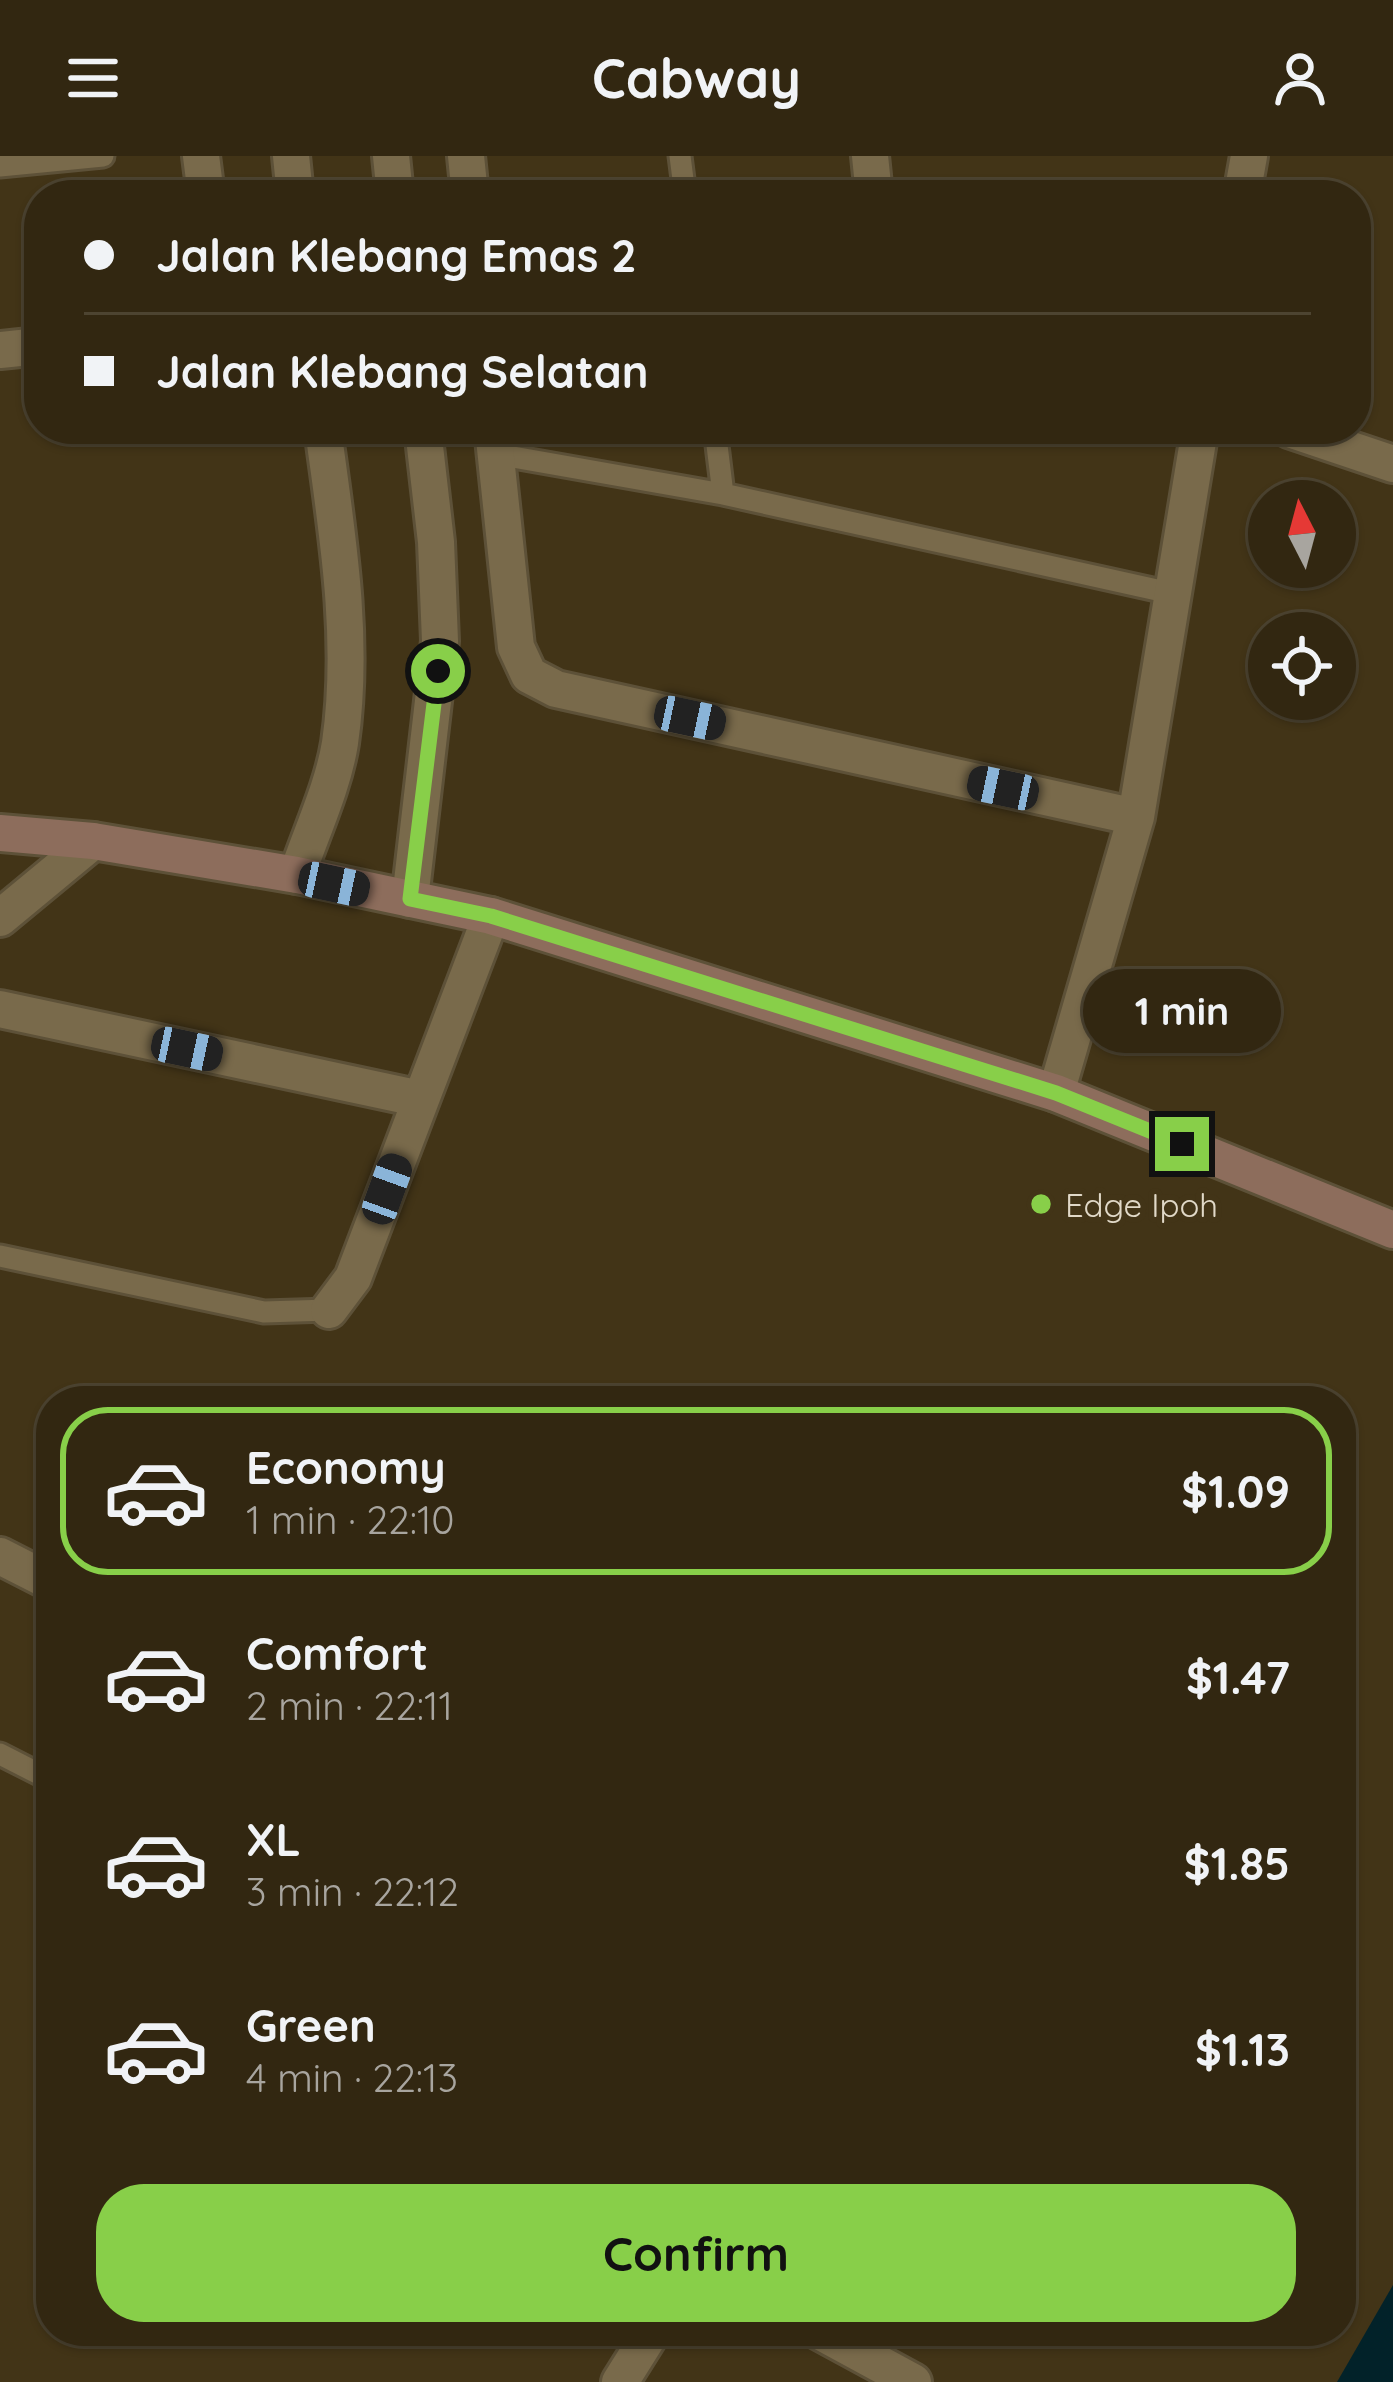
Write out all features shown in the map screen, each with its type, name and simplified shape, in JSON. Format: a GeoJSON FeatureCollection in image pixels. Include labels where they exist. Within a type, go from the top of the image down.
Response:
{"type":"FeatureCollection","features":[{"type":"Feature","properties":{"kind":"street"},"geometry":{"type":"LineString","coordinates":[[297,875],[339,746],[344,651],[325,444]]}},
{"type":"Feature","properties":{"kind":"street"},"geometry":{"type":"LineString","coordinates":[[410,899],[440,641],[436,542],[425,444]]}},
{"type":"Feature","properties":{"kind":"street"},"geometry":{"type":"LineString","coordinates":[[495,444],[515,647],[529,675],[556,689],[1136,817]]}},
{"type":"Feature","properties":{"kind":"street"},"geometry":{"type":"LineString","coordinates":[[1056,1093],[1136,817],[1198,444]]}},
{"type":"Feature","properties":{"kind":"street"},"geometry":{"type":"LineString","coordinates":[[1334,444],[1393,464]]}},
{"type":"Feature","properties":{"kind":"street"},"geometry":{"type":"LineString","coordinates":[[0,833],[93,842],[297,875],[491,916],[1056,1093],[1393,1230]]}},
{"type":"Feature","properties":{"kind":"street"},"geometry":{"type":"LineString","coordinates":[[0,918],[93,842]]}},
{"type":"Feature","properties":{"kind":"street"},"geometry":{"type":"LineString","coordinates":[[329,1310],[353,1278],[491,916]]}},
{"type":"Feature","properties":{"kind":"street"},"geometry":{"type":"LineString","coordinates":[[0,1009],[421,1099]]}},
{"type":"Feature","properties":{"kind":"street"},"geometry":{"type":"LineString","coordinates":[[0,1556],[36,1574]]}},
{"type":"Feature","properties":{"kind":"street"},"geometry":{"type":"LineString","coordinates":[[620,2382],[643,2346]]}},
{"type":"Feature","properties":{"kind":"street"},"geometry":{"type":"LineString","coordinates":[[843,2346],[892,2377]]}},
{"type":"Feature","properties":{"kind":"lane"},"geometry":{"type":"LineString","coordinates":[[0,166],[104,156]]}},
{"type":"Feature","properties":{"kind":"lane"},"geometry":{"type":"LineString","coordinates":[[508,444],[1175,595]]}},
{"type":"Feature","properties":{"kind":"lane"},"geometry":{"type":"LineString","coordinates":[[717,444],[723,494]]}},
{"type":"Feature","properties":{"kind":"lane"},"geometry":{"type":"LineString","coordinates":[[0,1256],[265,1312],[329,1310]]}},
{"type":"Feature","properties":{"kind":"lane"},"geometry":{"type":"LineString","coordinates":[[0,1754],[36,1772]]}},
{"type":"Feature","properties":{"kind":"water"},"geometry":{"type":"Polygon","coordinates":[[[1393,2285],[1393,2382],[1337,2382],[1393,2285]]]}},
{"type":"Feature","properties":{"kind":"place","name":"Edge Ipoh"},"geometry":{"type":"Point","coordinates":[1041,1204]}},
{"type":"Feature","properties":{"kind":"route"},"geometry":{"type":"LineString","coordinates":[[438,671],[410,899],[491,916],[1056,1093],[1182,1144]]}}]}
